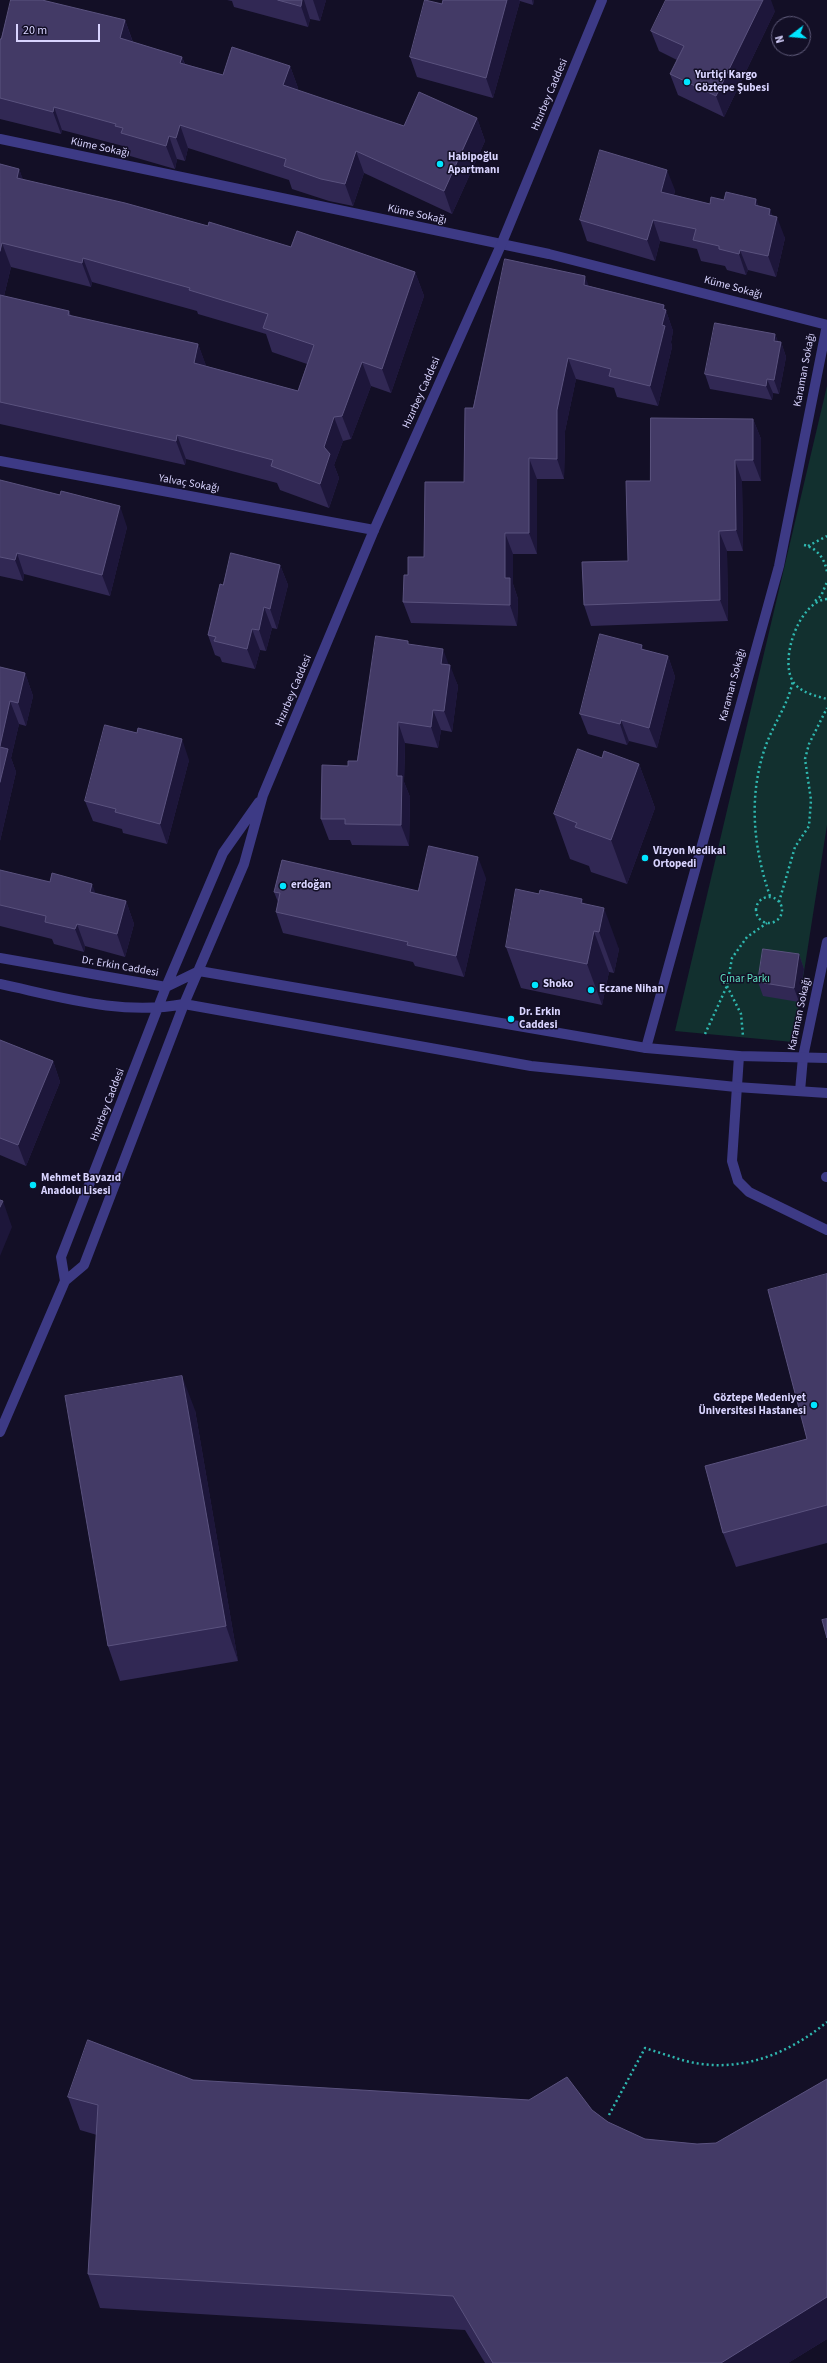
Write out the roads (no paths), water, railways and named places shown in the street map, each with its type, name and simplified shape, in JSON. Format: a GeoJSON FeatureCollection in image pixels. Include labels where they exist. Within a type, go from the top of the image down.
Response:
{"type":"FeatureCollection","features":[{"type":"Feature","properties":{"kind":"street","name":"Hızırbey Caddesi"},"geometry":{"type":"LineString","coordinates":[[65,1281],[84,1265],[184,1004],[244,864],[263,795],[374,530],[501,245],[602,0]]}},
{"type":"Feature","properties":{"kind":"street","name":"Küme Sokağı"},"geometry":{"type":"LineString","coordinates":[[0,139],[501,245],[664,282],[827,325]]}},
{"type":"Feature","properties":{"kind":"street","name":"Karaman Sokağı"},"geometry":{"type":"LineString","coordinates":[[646,1048],[779,566],[827,325]]}},
{"type":"Feature","properties":{"kind":"street","name":"Yalvaç Sokağı"},"geometry":{"type":"LineString","coordinates":[[0,461],[374,530]]}},
{"type":"Feature","properties":{"kind":"street","name":"Hızırbey Caddesi"},"geometry":{"type":"LineString","coordinates":[[65,1281],[61,1257],[166,987],[223,853],[263,795]]}},
{"type":"Feature","properties":{"kind":"street","name":"Karaman Sokağı"},"geometry":{"type":"LineString","coordinates":[[800,1091],[803,1057],[827,942]]}},
{"type":"Feature","properties":{"kind":"street","name":"Dr. Erkin Caddesi"},"geometry":{"type":"LineString","coordinates":[[0,958],[166,987],[199,971]]}},
{"type":"Feature","properties":{"kind":"street"},"geometry":{"type":"LineString","coordinates":[[199,971],[646,1048],[698,1054],[827,1058]]}},
{"type":"Feature","properties":{"kind":"street"},"geometry":{"type":"LineString","coordinates":[[0,984],[108,1006],[158,1009],[184,1004],[531,1066],[736,1087],[827,1093]]}},
{"type":"Feature","properties":{"kind":"street"},"geometry":{"type":"LineString","coordinates":[[739,1056],[732,1161],[738,1181],[749,1192],[827,1230]]}},
{"type":"Feature","properties":{"kind":"street"},"geometry":{"type":"LineString","coordinates":[[0,1432],[65,1281]]}},
{"type":"Feature","properties":{"kind":"place","name":"Yurtiçi Kargo Göztepe Şubesi"},"geometry":{"type":"Point","coordinates":[687,82]}},
{"type":"Feature","properties":{"kind":"place","name":"Habipoğlu Apartmanı"},"geometry":{"type":"Point","coordinates":[440,164]}},
{"type":"Feature","properties":{"kind":"place","name":"Vizyon Medikal Ortopedi"},"geometry":{"type":"Point","coordinates":[645,858]}},
{"type":"Feature","properties":{"kind":"place","name":"erdoğan"},"geometry":{"type":"Point","coordinates":[283,886]}},
{"type":"Feature","properties":{"kind":"place","name":"Shoko"},"geometry":{"type":"Point","coordinates":[535,985]}},
{"type":"Feature","properties":{"kind":"place","name":"Eczane Nihan"},"geometry":{"type":"Point","coordinates":[591,990]}},
{"type":"Feature","properties":{"kind":"place","name":"Dr. Erkin Caddesi"},"geometry":{"type":"Point","coordinates":[511,1019]}},
{"type":"Feature","properties":{"kind":"place","name":"Mehmet Bayazıd Anadolu Lisesi"},"geometry":{"type":"Point","coordinates":[33,1185]}},
{"type":"Feature","properties":{"kind":"place","name":"Göztepe Medeniyet Üniversitesi Hastanesi"},"geometry":{"type":"Point","coordinates":[814,1405]}},
{"type":"Feature","properties":{"kind":"park label","name":"Çınar Parkı"},"geometry":{"type":"Point","coordinates":[745,980]}}]}
